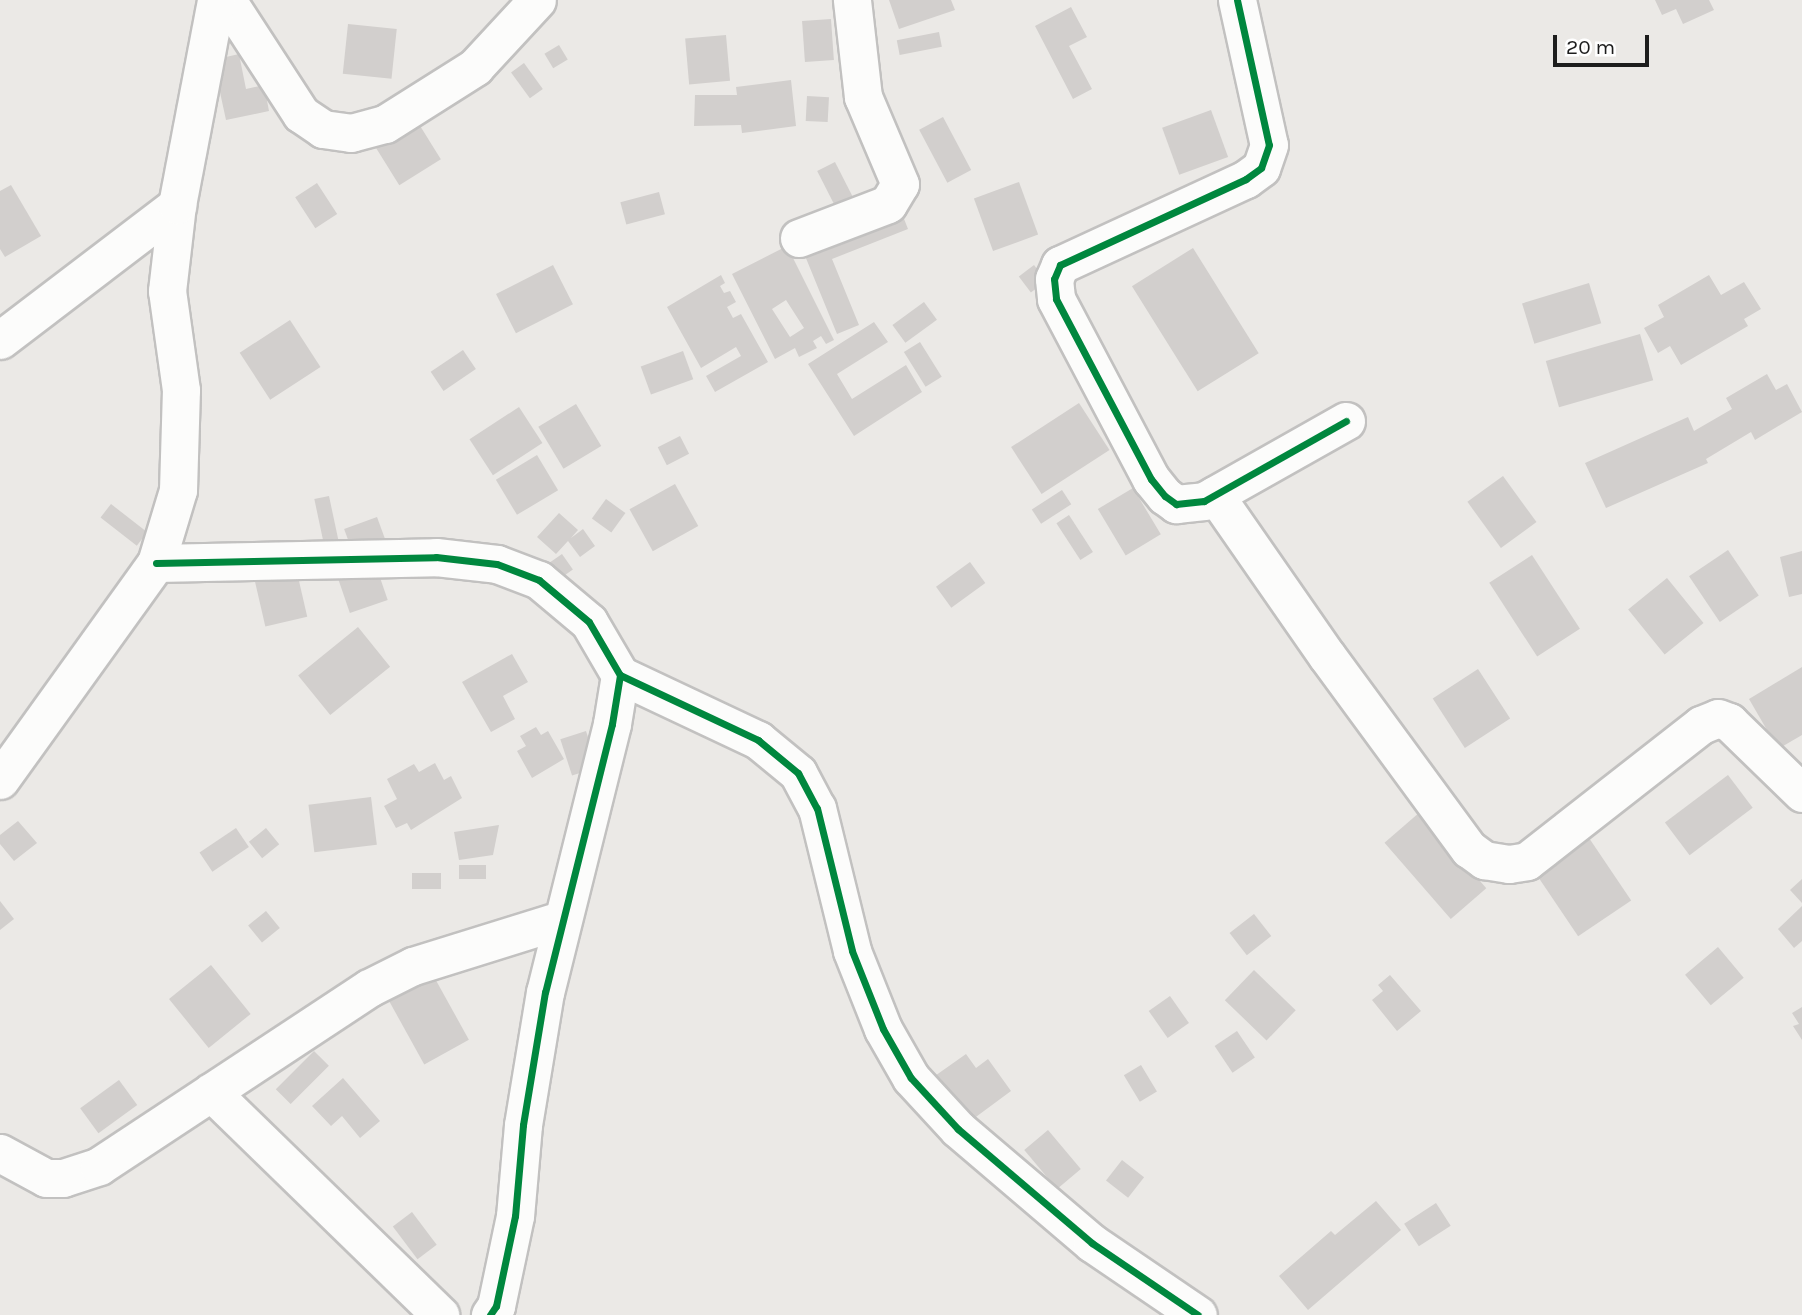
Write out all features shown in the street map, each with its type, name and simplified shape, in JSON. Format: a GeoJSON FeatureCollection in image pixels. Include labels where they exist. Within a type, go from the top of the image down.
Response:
{"type":"FeatureCollection","features":[{"type":"Feature","properties":{"kind":"street"},"geometry":{"type":"LineString","coordinates":[[0,780],[156,563],[178,490],[181,390],[167,291],[177,205],[216,0]]}},
{"type":"Feature","properties":{"kind":"street"},"geometry":{"type":"LineString","coordinates":[[227,0],[301,114],[323,129],[351,133],[385,124],[475,67],[537,0]]}},
{"type":"Feature","properties":{"kind":"street"},"geometry":{"type":"LineString","coordinates":[[799,238],[888,204],[900,184],[863,97],[852,0]]}},
{"type":"Feature","properties":{"kind":"street"},"geometry":{"type":"LineString","coordinates":[[1237,0],[1269,145],[1261,168],[1246,179],[1060,265],[1054,279],[1056,299],[1151,478],[1165,496],[1176,504],[1204,501],[1346,421]]}},
{"type":"Feature","properties":{"kind":"street"},"geometry":{"type":"LineString","coordinates":[[0,340],[177,205]]}},
{"type":"Feature","properties":{"kind":"street"},"geometry":{"type":"LineString","coordinates":[[1215,495],[1358,699],[1469,849],[1484,860],[1509,864],[1527,861],[1701,725],[1718,718],[1729,722],[1802,793]]}},
{"type":"Feature","properties":{"kind":"street"},"geometry":{"type":"LineString","coordinates":[[156,563],[436,557],[497,564],[539,580],[589,622],[620,675],[758,740],[798,773],[817,808],[852,951],[883,1029],[911,1078],[958,1129],[1091,1244],[1198,1315]]}},
{"type":"Feature","properties":{"kind":"street"},"geometry":{"type":"LineString","coordinates":[[490,1315],[496,1306],[515,1216],[523,1125],[545,992],[612,724],[620,675]]}},
{"type":"Feature","properties":{"kind":"street"},"geometry":{"type":"LineString","coordinates":[[0,1153],[46,1178],[78,1174],[132,1146],[369,988],[413,966],[561,920]]}},
{"type":"Feature","properties":{"kind":"street"},"geometry":{"type":"LineString","coordinates":[[211,1092],[440,1315]]}},
{"type":"Feature","properties":{"kind":"building"},"geometry":{"type":"Polygon","coordinates":[[[889,0],[951,0],[955,10],[899,29],[889,0]]]}},
{"type":"Feature","properties":{"kind":"building"},"geometry":{"type":"Polygon","coordinates":[[[1655,0],[1709,0],[1714,10],[1683,24],[1676,9],[1662,15],[1655,0]]]}},
{"type":"Feature","properties":{"kind":"building"},"geometry":{"type":"Polygon","coordinates":[[[1071,7],[1087,37],[1069,46],[1092,89],[1073,99],[1035,26],[1071,7]]]}},
{"type":"Feature","properties":{"kind":"building"},"geometry":{"type":"Polygon","coordinates":[[[831,19],[834,60],[805,62],[802,21],[831,19]]]}},
{"type":"Feature","properties":{"kind":"building"},"geometry":{"type":"Polygon","coordinates":[[[348,24],[397,29],[392,79],[343,74],[348,24]]]}},
{"type":"Feature","properties":{"kind":"building"},"geometry":{"type":"Polygon","coordinates":[[[939,32],[942,47],[900,55],[897,40],[939,32]]]}},
{"type":"Feature","properties":{"kind":"building"},"geometry":{"type":"Polygon","coordinates":[[[726,35],[730,81],[689,84],[685,39],[726,35]]]}},
{"type":"Feature","properties":{"kind":"building"},"geometry":{"type":"Polygon","coordinates":[[[559,45],[568,60],[553,68],[544,54],[559,45]]]}},
{"type":"Feature","properties":{"kind":"building"},"geometry":{"type":"Polygon","coordinates":[[[239,54],[246,89],[264,85],[269,111],[226,120],[213,60],[239,54]]]}},
{"type":"Feature","properties":{"kind":"building"},"geometry":{"type":"Polygon","coordinates":[[[524,63],[543,89],[530,98],[511,72],[524,63]]]}},
{"type":"Feature","properties":{"kind":"building"},"geometry":{"type":"Polygon","coordinates":[[[791,80],[796,126],[742,133],[741,125],[694,126],[695,95],[737,95],[736,87],[791,80]]]}},
{"type":"Feature","properties":{"kind":"building"},"geometry":{"type":"Polygon","coordinates":[[[807,96],[829,97],[828,122],[806,121],[807,96]]]}},
{"type":"Feature","properties":{"kind":"building"},"geometry":{"type":"Polygon","coordinates":[[[1211,110],[1228,157],[1179,175],[1162,128],[1211,110]]]}},
{"type":"Feature","properties":{"kind":"building"},"geometry":{"type":"Polygon","coordinates":[[[943,117],[971,170],[947,183],[919,130],[943,117]]]}},
{"type":"Feature","properties":{"kind":"building"},"geometry":{"type":"Polygon","coordinates":[[[417,121],[441,159],[399,185],[375,147],[417,121]]]}},
{"type":"Feature","properties":{"kind":"building"},"geometry":{"type":"Polygon","coordinates":[[[835,162],[853,197],[835,206],[817,171],[835,162]]]}},
{"type":"Feature","properties":{"kind":"building"},"geometry":{"type":"Polygon","coordinates":[[[1019,182],[1038,235],[993,251],[974,198],[1019,182]]]}},
{"type":"Feature","properties":{"kind":"building"},"geometry":{"type":"Polygon","coordinates":[[[317,183],[337,214],[315,228],[295,197],[317,183]]]}},
{"type":"Feature","properties":{"kind":"building"},"geometry":{"type":"Polygon","coordinates":[[[11,185],[41,236],[5,257],[0,249],[0,191],[11,185]]]}},
{"type":"Feature","properties":{"kind":"building"},"geometry":{"type":"Polygon","coordinates":[[[659,192],[665,214],[626,225],[620,202],[659,192]]]}},
{"type":"Feature","properties":{"kind":"building"},"geometry":{"type":"Polygon","coordinates":[[[899,206],[908,229],[832,259],[859,325],[837,334],[801,246],[899,206]]]}},
{"type":"Feature","properties":{"kind":"building"},"geometry":{"type":"Polygon","coordinates":[[[787,246],[834,340],[826,344],[821,336],[813,341],[817,348],[799,357],[795,348],[775,359],[732,274],[787,246]],[[786,300],[772,309],[790,337],[804,328],[786,300]]]}},
{"type":"Feature","properties":{"kind":"building"},"geometry":{"type":"Polygon","coordinates":[[[1193,248],[1259,353],[1198,391],[1132,286],[1193,248]]]}},
{"type":"Feature","properties":{"kind":"building"},"geometry":{"type":"Polygon","coordinates":[[[553,265],[573,304],[516,333],[496,294],[553,265]]]}},
{"type":"Feature","properties":{"kind":"building"},"geometry":{"type":"Polygon","coordinates":[[[1034,265],[1046,281],[1031,292],[1019,276],[1034,265]]]}},
{"type":"Feature","properties":{"kind":"building"},"geometry":{"type":"Polygon","coordinates":[[[721,275],[725,283],[720,286],[724,293],[730,291],[736,302],[727,307],[733,318],[741,314],[768,362],[715,392],[706,376],[741,356],[736,347],[701,368],[667,307],[721,275]]]}},
{"type":"Feature","properties":{"kind":"building"},"geometry":{"type":"Polygon","coordinates":[[[1709,275],[1721,295],[1744,282],[1761,309],[1744,319],[1748,326],[1681,365],[1670,346],[1658,353],[1644,328],[1664,317],[1658,305],[1709,275]]]}},
{"type":"Feature","properties":{"kind":"building"},"geometry":{"type":"Polygon","coordinates":[[[1589,283],[1601,323],[1534,344],[1522,303],[1589,283]]]}},
{"type":"Feature","properties":{"kind":"building"},"geometry":{"type":"Polygon","coordinates":[[[924,302],[937,320],[905,343],[892,325],[924,302]]]}},
{"type":"Feature","properties":{"kind":"building"},"geometry":{"type":"Polygon","coordinates":[[[290,320],[320,367],[270,400],[240,353],[290,320]]]}},
{"type":"Feature","properties":{"kind":"building"},"geometry":{"type":"Polygon","coordinates":[[[874,322],[888,342],[837,374],[852,399],[906,365],[922,392],[854,436],[808,364],[874,322]]]}},
{"type":"Feature","properties":{"kind":"building"},"geometry":{"type":"Polygon","coordinates":[[[1640,334],[1653,380],[1559,407],[1546,361],[1640,334]]]}},
{"type":"Feature","properties":{"kind":"building"},"geometry":{"type":"Polygon","coordinates":[[[920,342],[942,377],[926,387],[904,352],[920,342]]]}},
{"type":"Feature","properties":{"kind":"building"},"geometry":{"type":"Polygon","coordinates":[[[463,350],[476,369],[444,391],[431,372],[463,350]]]}},
{"type":"Feature","properties":{"kind":"building"},"geometry":{"type":"Polygon","coordinates":[[[683,351],[693,379],[651,395],[641,366],[683,351]]]}},
{"type":"Feature","properties":{"kind":"building"},"geometry":{"type":"Polygon","coordinates":[[[1767,374],[1776,390],[1787,384],[1802,412],[1755,440],[1751,432],[1706,459],[1708,463],[1606,508],[1585,463],[1688,417],[1694,431],[1732,409],[1726,398],[1767,374]]]}},
{"type":"Feature","properties":{"kind":"building"},"geometry":{"type":"Polygon","coordinates":[[[1079,403],[1109,450],[1042,494],[1011,447],[1079,403]]]}},
{"type":"Feature","properties":{"kind":"building"},"geometry":{"type":"Polygon","coordinates":[[[576,404],[601,446],[564,469],[538,427],[576,404]]]}},
{"type":"Feature","properties":{"kind":"building"},"geometry":{"type":"Polygon","coordinates":[[[519,407],[542,443],[493,475],[470,439],[519,407]]]}},
{"type":"Feature","properties":{"kind":"building"},"geometry":{"type":"Polygon","coordinates":[[[680,436],[689,454],[667,465],[658,447],[680,436]]]}},
{"type":"Feature","properties":{"kind":"building"},"geometry":{"type":"Polygon","coordinates":[[[537,455],[558,490],[517,515],[496,480],[537,455]]]}},
{"type":"Feature","properties":{"kind":"building"},"geometry":{"type":"Polygon","coordinates":[[[1503,476],[1537,522],[1501,548],[1467,502],[1503,476]]]}},
{"type":"Feature","properties":{"kind":"building"},"geometry":{"type":"Polygon","coordinates":[[[675,484],[698,526],[653,551],[630,509],[675,484]]]}},
{"type":"Feature","properties":{"kind":"building"},"geometry":{"type":"Polygon","coordinates":[[[1133,488],[1161,534],[1126,555],[1098,509],[1133,488]]]}},
{"type":"Feature","properties":{"kind":"building"},"geometry":{"type":"Polygon","coordinates":[[[1062,490],[1071,504],[1041,524],[1032,510],[1062,490]]]}},
{"type":"Feature","properties":{"kind":"building"},"geometry":{"type":"Polygon","coordinates":[[[329,496],[340,550],[326,553],[314,499],[329,496]]]}},
{"type":"Feature","properties":{"kind":"building"},"geometry":{"type":"Polygon","coordinates":[[[606,499],[625,513],[611,533],[592,518],[606,499]]]}},
{"type":"Feature","properties":{"kind":"building"},"geometry":{"type":"Polygon","coordinates":[[[111,504],[147,532],[137,546],[101,517],[111,504]]]}},
{"type":"Feature","properties":{"kind":"building"},"geometry":{"type":"Polygon","coordinates":[[[559,513],[578,530],[571,538],[583,529],[595,546],[580,557],[568,541],[556,554],[537,537],[559,513]]]}},
{"type":"Feature","properties":{"kind":"building"},"geometry":{"type":"Polygon","coordinates":[[[1069,515],[1093,552],[1080,560],[1056,523],[1069,515]]]}},
{"type":"Feature","properties":{"kind":"building"},"geometry":{"type":"Polygon","coordinates":[[[377,517],[385,539],[352,551],[344,529],[377,517]]]}},
{"type":"Feature","properties":{"kind":"building"},"geometry":{"type":"Polygon","coordinates":[[[1728,550],[1759,596],[1720,622],[1689,576],[1728,550]]]}},
{"type":"Feature","properties":{"kind":"building"},"geometry":{"type":"Polygon","coordinates":[[[1802,551],[1802,594],[1789,597],[1780,557],[1802,551]]]}},
{"type":"Feature","properties":{"kind":"building"},"geometry":{"type":"Polygon","coordinates":[[[562,554],[573,570],[555,582],[544,567],[562,554]]]}},
{"type":"Feature","properties":{"kind":"building"},"geometry":{"type":"Polygon","coordinates":[[[1532,555],[1580,629],[1537,657],[1489,583],[1532,555]]]}},
{"type":"Feature","properties":{"kind":"building"},"geometry":{"type":"Polygon","coordinates":[[[970,562],[985,583],[951,608],[936,587],[970,562]]]}},
{"type":"Feature","properties":{"kind":"building"},"geometry":{"type":"Polygon","coordinates":[[[375,563],[388,600],[350,613],[337,576],[375,563]]]}},
{"type":"Feature","properties":{"kind":"building"},"geometry":{"type":"Polygon","coordinates":[[[296,568],[307,617],[265,626],[254,578],[296,568]]]}},
{"type":"Feature","properties":{"kind":"building"},"geometry":{"type":"Polygon","coordinates":[[[1667,578],[1704,623],[1665,655],[1628,609],[1667,578]]]}},
{"type":"Feature","properties":{"kind":"building"},"geometry":{"type":"Polygon","coordinates":[[[358,627],[390,667],[330,715],[298,675],[358,627]]]}},
{"type":"Feature","properties":{"kind":"building"},"geometry":{"type":"Polygon","coordinates":[[[512,654],[528,682],[503,696],[515,719],[491,732],[462,682],[512,654]]]}},
{"type":"Feature","properties":{"kind":"building"},"geometry":{"type":"Polygon","coordinates":[[[1802,667],[1802,735],[1778,749],[1749,699],[1802,667]]]}},
{"type":"Feature","properties":{"kind":"building"},"geometry":{"type":"Polygon","coordinates":[[[1478,669],[1510,718],[1465,748],[1433,698],[1478,669]]]}},
{"type":"Feature","properties":{"kind":"building"},"geometry":{"type":"Polygon","coordinates":[[[536,727],[541,735],[548,731],[564,759],[532,778],[517,751],[526,746],[520,736],[536,727]]]}},
{"type":"Feature","properties":{"kind":"building"},"geometry":{"type":"Polygon","coordinates":[[[586,731],[598,767],[572,775],[560,739],[586,731]]]}},
{"type":"Feature","properties":{"kind":"building"},"geometry":{"type":"Polygon","coordinates":[[[435,763],[444,780],[451,776],[462,798],[411,830],[407,823],[396,828],[384,806],[397,799],[387,779],[414,764],[419,772],[435,763]]]}},
{"type":"Feature","properties":{"kind":"building"},"geometry":{"type":"Polygon","coordinates":[[[1728,775],[1753,808],[1690,855],[1665,823],[1728,775]]]}},
{"type":"Feature","properties":{"kind":"building"},"geometry":{"type":"Polygon","coordinates":[[[371,797],[377,845],[314,852],[308,805],[371,797]]]}},
{"type":"Feature","properties":{"kind":"building"},"geometry":{"type":"Polygon","coordinates":[[[1420,812],[1486,888],[1451,919],[1385,843],[1420,812]]]}},
{"type":"Feature","properties":{"kind":"building"},"geometry":{"type":"Polygon","coordinates":[[[18,821],[37,843],[14,861],[0,844],[0,835],[18,821]]]}},
{"type":"Feature","properties":{"kind":"building"},"geometry":{"type":"Polygon","coordinates":[[[499,825],[493,855],[459,860],[454,832],[499,825]]]}},
{"type":"Feature","properties":{"kind":"building"},"geometry":{"type":"Polygon","coordinates":[[[236,828],[249,847],[212,872],[200,853],[236,828]]]}},
{"type":"Feature","properties":{"kind":"building"},"geometry":{"type":"Polygon","coordinates":[[[266,828],[279,844],[262,858],[249,842],[266,828]]]}},
{"type":"Feature","properties":{"kind":"building"},"geometry":{"type":"Polygon","coordinates":[[[1587,835],[1631,900],[1578,936],[1534,871],[1587,835]]]}},
{"type":"Feature","properties":{"kind":"building"},"geometry":{"type":"Polygon","coordinates":[[[459,865],[486,865],[486,879],[459,879],[459,865]]]}},
{"type":"Feature","properties":{"kind":"building"},"geometry":{"type":"Polygon","coordinates":[[[412,873],[441,873],[441,889],[412,889],[412,873]]]}},
{"type":"Feature","properties":{"kind":"building"},"geometry":{"type":"Polygon","coordinates":[[[1802,879],[1802,903],[1790,890],[1802,879]]]}},
{"type":"Feature","properties":{"kind":"building"},"geometry":{"type":"Polygon","coordinates":[[[0,901],[14,919],[0,930],[0,901]]]}},
{"type":"Feature","properties":{"kind":"building"},"geometry":{"type":"Polygon","coordinates":[[[1802,906],[1802,941],[1794,948],[1778,929],[1802,906]]]}},
{"type":"Feature","properties":{"kind":"building"},"geometry":{"type":"Polygon","coordinates":[[[266,911],[280,928],[262,943],[248,925],[266,911]]]}},
{"type":"Feature","properties":{"kind":"building"},"geometry":{"type":"Polygon","coordinates":[[[1254,914],[1271,936],[1247,955],[1230,933],[1254,914]]]}},
{"type":"Feature","properties":{"kind":"building"},"geometry":{"type":"Polygon","coordinates":[[[1718,947],[1744,978],[1711,1005],[1685,975],[1718,947]]]}},
{"type":"Feature","properties":{"kind":"building"},"geometry":{"type":"Polygon","coordinates":[[[211,965],[251,1014],[209,1048],[169,999],[211,965]]]}},
{"type":"Feature","properties":{"kind":"building"},"geometry":{"type":"Polygon","coordinates":[[[1254,970],[1296,1010],[1267,1041],[1225,1000],[1254,970]]]}},
{"type":"Feature","properties":{"kind":"building"},"geometry":{"type":"Polygon","coordinates":[[[433,975],[469,1040],[424,1064],[388,1000],[433,975]]]}},
{"type":"Feature","properties":{"kind":"building"},"geometry":{"type":"Polygon","coordinates":[[[1390,975],[1421,1011],[1397,1031],[1372,1000],[1383,991],[1378,985],[1390,975]]]}},
{"type":"Feature","properties":{"kind":"building"},"geometry":{"type":"Polygon","coordinates":[[[1170,996],[1189,1023],[1168,1038],[1149,1011],[1170,996]]]}},
{"type":"Feature","properties":{"kind":"building"},"geometry":{"type":"Polygon","coordinates":[[[1802,1007],[1802,1040],[1793,1026],[1799,1024],[1792,1013],[1802,1007]]]}},
{"type":"Feature","properties":{"kind":"building"},"geometry":{"type":"Polygon","coordinates":[[[1237,1031],[1255,1058],[1233,1073],[1215,1046],[1237,1031]]]}},
{"type":"Feature","properties":{"kind":"building"},"geometry":{"type":"Polygon","coordinates":[[[314,1051],[329,1066],[291,1104],[276,1089],[314,1051]]]}},
{"type":"Feature","properties":{"kind":"building"},"geometry":{"type":"Polygon","coordinates":[[[966,1054],[976,1068],[988,1059],[1011,1091],[965,1125],[932,1078],[966,1054]]]}},
{"type":"Feature","properties":{"kind":"building"},"geometry":{"type":"Polygon","coordinates":[[[1141,1065],[1157,1092],[1140,1102],[1124,1075],[1141,1065]]]}},
{"type":"Feature","properties":{"kind":"building"},"geometry":{"type":"Polygon","coordinates":[[[343,1078],[380,1121],[360,1138],[342,1116],[331,1126],[312,1106],[343,1078]]]}},
{"type":"Feature","properties":{"kind":"building"},"geometry":{"type":"Polygon","coordinates":[[[119,1080],[137,1105],[98,1133],[80,1108],[119,1080]]]}},
{"type":"Feature","properties":{"kind":"building"},"geometry":{"type":"Polygon","coordinates":[[[1048,1130],[1081,1169],[1057,1189],[1024,1150],[1048,1130]]]}},
{"type":"Feature","properties":{"kind":"building"},"geometry":{"type":"Polygon","coordinates":[[[1122,1160],[1144,1177],[1128,1198],[1106,1180],[1122,1160]]]}},
{"type":"Feature","properties":{"kind":"building"},"geometry":{"type":"Polygon","coordinates":[[[1376,1201],[1401,1230],[1308,1310],[1279,1276],[1331,1231],[1335,1235],[1376,1201]]]}},
{"type":"Feature","properties":{"kind":"building"},"geometry":{"type":"Polygon","coordinates":[[[1436,1203],[1451,1226],[1419,1246],[1404,1224],[1436,1203]]]}},
{"type":"Feature","properties":{"kind":"building"},"geometry":{"type":"Polygon","coordinates":[[[412,1212],[437,1245],[418,1259],[393,1226],[412,1212]]]}},
{"type":"Feature","properties":{"kind":"cycle path"},"geometry":{"type":"LineString","coordinates":[[1237,0],[1269,145],[1261,168],[1246,179],[1060,265],[1054,279],[1056,299],[1151,479],[1165,496],[1176,504],[1204,501],[1346,421]]}},
{"type":"Feature","properties":{"kind":"cycle path"},"geometry":{"type":"LineString","coordinates":[[156,563],[436,557],[497,564],[539,580],[589,622],[620,675],[612,724],[545,992],[523,1125],[515,1216],[496,1306],[490,1315]]}},
{"type":"Feature","properties":{"kind":"cycle path"},"geometry":{"type":"LineString","coordinates":[[620,675],[758,740],[798,773],[817,808],[852,951],[883,1029],[911,1078],[958,1129],[1092,1243],[1198,1315]]}}]}
